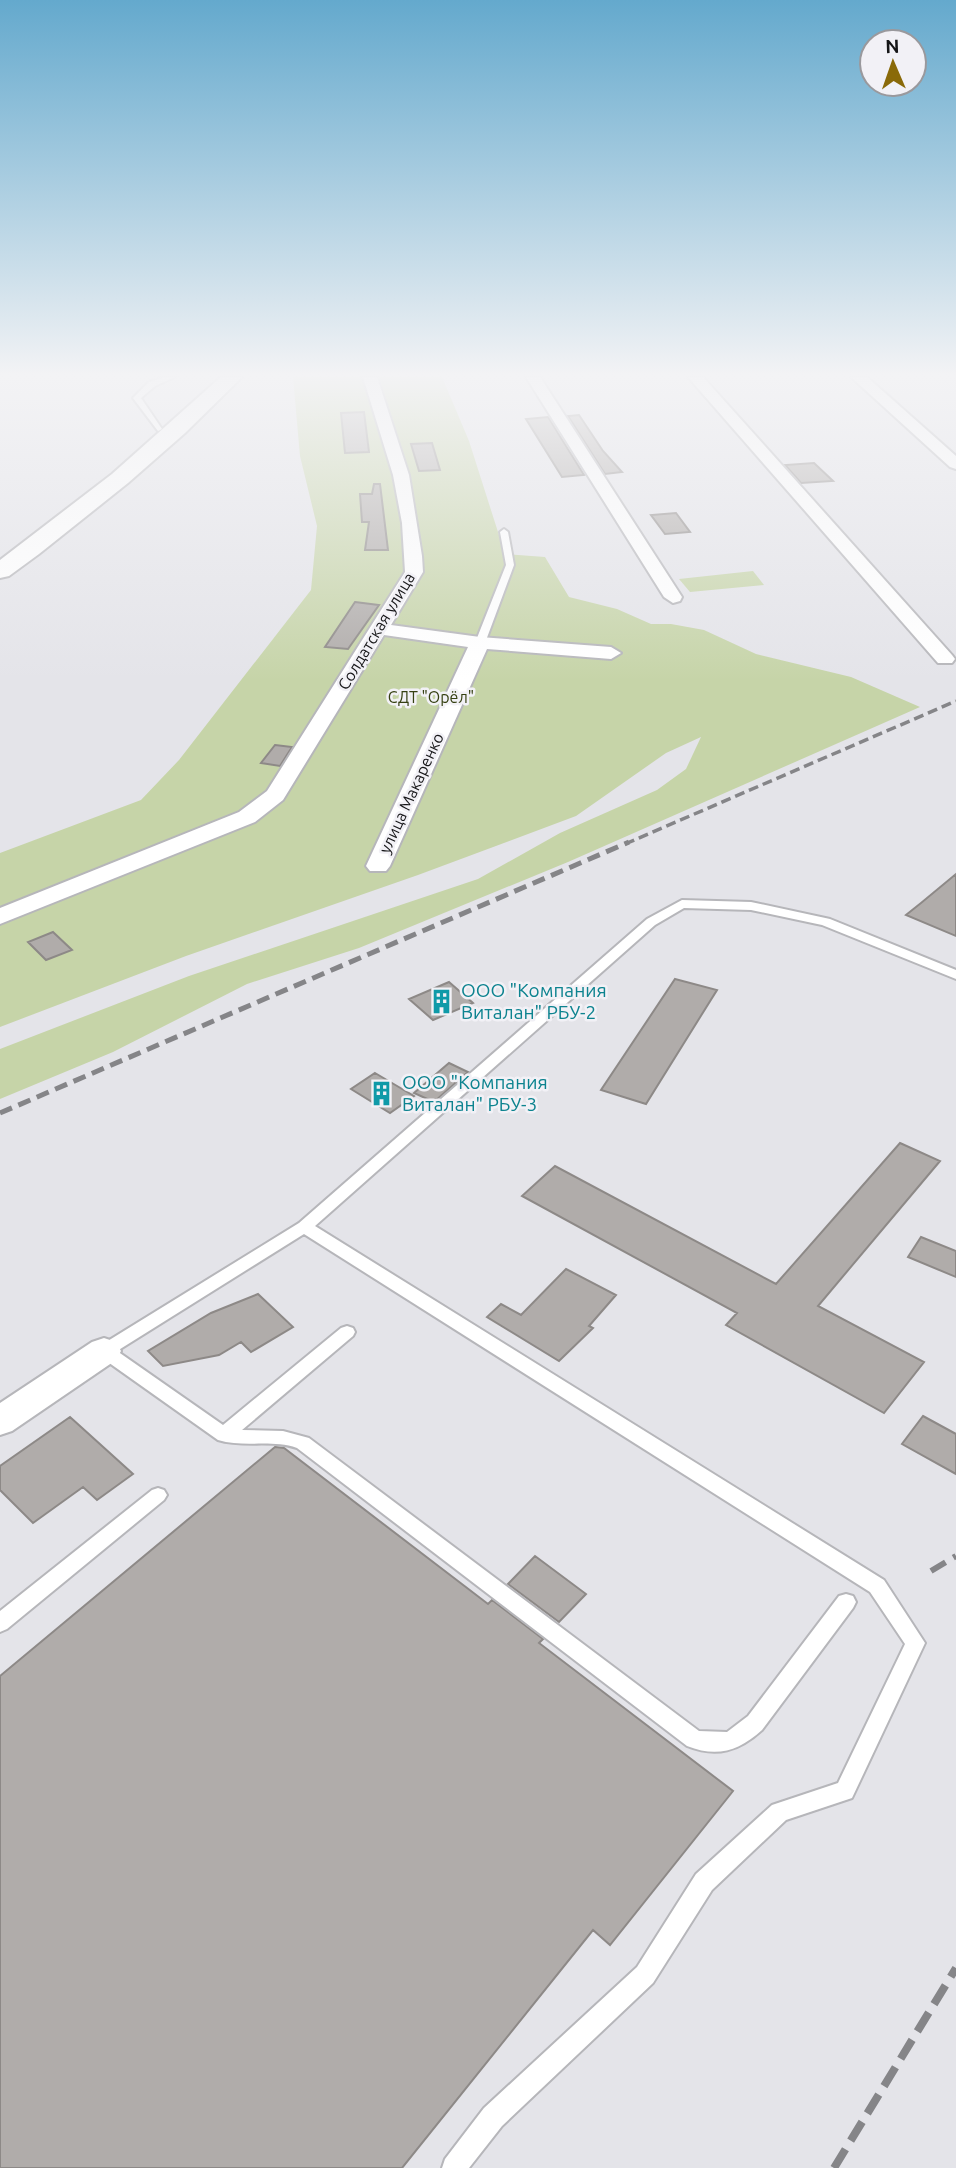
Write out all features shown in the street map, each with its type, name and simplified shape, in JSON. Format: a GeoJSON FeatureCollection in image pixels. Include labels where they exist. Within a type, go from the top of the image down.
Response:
{"type":"FeatureCollection","features":[{"type":"Feature","properties":{"kind":"highway"},"geometry":{"type":"LineString","coordinates":[[0,554],[46,522],[99,478]]}},
{"type":"Feature","properties":{"kind":"highway"},"geometry":{"type":"LineString","coordinates":[[0,571],[75,516],[120,478]]}},
{"type":"Feature","properties":{"kind":"street","name":"Солдатская улица"},"geometry":{"type":"LineString","coordinates":[[0,917],[247,817],[275,795],[414,572],[414,544],[400,478]]}},
{"type":"Feature","properties":{"kind":"street"},"geometry":{"type":"LineString","coordinates":[[597,478],[673,597]]}},
{"type":"Feature","properties":{"kind":"street"},"geometry":{"type":"LineString","coordinates":[[785,478],[946,659]]}},
{"type":"Feature","properties":{"kind":"street"},"geometry":{"type":"LineString","coordinates":[[379,629],[480,643],[611,653]]}},
{"type":"Feature","properties":{"kind":"street","name":"улица Макаренко"},"geometry":{"type":"LineString","coordinates":[[378,866],[480,643]]}},
{"type":"Feature","properties":{"kind":"street"},"geometry":{"type":"LineString","coordinates":[[0,1421],[104,1351]]}},
{"type":"Feature","properties":{"kind":"lane"},"geometry":{"type":"LineString","coordinates":[[480,643],[510,565],[504,532]]}},
{"type":"Feature","properties":{"kind":"lane"},"geometry":{"type":"LineString","coordinates":[[846,1602],[755,1723],[736,1740],[716,1745],[694,1739],[303,1443],[286,1435],[239,1438],[224,1436],[104,1351],[304,1227],[651,922],[682,904],[751,906],[826,922],[956,975]]}},
{"type":"Feature","properties":{"kind":"lane"},"geometry":{"type":"LineString","coordinates":[[304,1227],[877,1586],[915,1643],[845,1791],[779,1812],[704,1882],[645,1975],[493,2117],[454,2168]]}},
{"type":"Feature","properties":{"kind":"lane"},"geometry":{"type":"LineString","coordinates":[[224,1436],[346,1332]]}},
{"type":"Feature","properties":{"kind":"lane"},"geometry":{"type":"LineString","coordinates":[[0,1623],[158,1495]]}},
{"type":"Feature","properties":{"kind":"green space","name":"СДТ \"Орёл\""},"geometry":{"type":"Polygon","coordinates":[[[305,478],[481,478],[505,554],[545,557],[569,597],[617,609],[651,624],[671,624],[704,630],[756,654],[851,677],[920,707],[568,862],[359,948],[247,984],[113,1052],[0,1099],[0,1049],[189,976],[478,879],[560,833],[657,790],[686,769],[701,737],[666,753],[576,816],[418,875],[186,956],[0,1027],[0,853],[141,800],[179,760],[311,590],[317,526],[305,478]]]}},
{"type":"Feature","properties":{"kind":"green space"},"geometry":{"type":"Polygon","coordinates":[[[753,571],[764,585],[690,592],[679,579],[753,571]]]}},
{"type":"Feature","properties":{"kind":"building"},"geometry":{"type":"Polygon","coordinates":[[[797,478],[830,478],[833,481],[801,483],[797,478]]]}},
{"type":"Feature","properties":{"kind":"building"},"geometry":{"type":"Polygon","coordinates":[[[374,484],[380,484],[388,550],[365,550],[369,522],[362,522],[360,494],[372,494],[374,484]]]}},
{"type":"Feature","properties":{"kind":"building"},"geometry":{"type":"Polygon","coordinates":[[[676,513],[690,532],[665,534],[651,515],[676,513]]]}},
{"type":"Feature","properties":{"kind":"building"},"geometry":{"type":"Polygon","coordinates":[[[355,602],[379,605],[348,649],[325,647],[355,602]]]}},
{"type":"Feature","properties":{"kind":"building"},"geometry":{"type":"Polygon","coordinates":[[[275,745],[292,747],[280,766],[261,763],[275,745]]]}},
{"type":"Feature","properties":{"kind":"building"},"geometry":{"type":"Polygon","coordinates":[[[956,874],[956,936],[906,915],[921,903],[956,874]]]}},
{"type":"Feature","properties":{"kind":"building"},"geometry":{"type":"Polygon","coordinates":[[[53,932],[72,950],[46,960],[28,942],[53,932]]]}},
{"type":"Feature","properties":{"kind":"building"},"geometry":{"type":"Polygon","coordinates":[[[675,979],[717,990],[646,1104],[601,1090],[675,979]]]}},
{"type":"Feature","properties":{"kind":"building","name":"ООО \"Компания Виталан\" РБУ-2"},"geometry":{"type":"Polygon","coordinates":[[[449,982],[473,1003],[433,1020],[409,999],[449,982]]]}},
{"type":"Feature","properties":{"kind":"building"},"geometry":{"type":"Polygon","coordinates":[[[449,1063],[468,1072],[434,1102],[414,1093],[449,1063]]]}},
{"type":"Feature","properties":{"kind":"building","name":"ООО \"Компания Виталан\" РБУ-3"},"geometry":{"type":"Polygon","coordinates":[[[375,1073],[414,1096],[390,1113],[351,1089],[375,1073]]]}},
{"type":"Feature","properties":{"kind":"building"},"geometry":{"type":"Polygon","coordinates":[[[900,1143],[940,1161],[818,1306],[924,1362],[884,1413],[726,1325],[737,1313],[522,1196],[555,1166],[776,1284],[900,1143]]]}},
{"type":"Feature","properties":{"kind":"building"},"geometry":{"type":"Polygon","coordinates":[[[921,1237],[956,1251],[956,1277],[908,1257],[921,1237]]]}},
{"type":"Feature","properties":{"kind":"building"},"geometry":{"type":"Polygon","coordinates":[[[566,1269],[616,1295],[589,1326],[593,1328],[559,1361],[487,1317],[501,1304],[521,1315],[566,1269]]]}},
{"type":"Feature","properties":{"kind":"building"},"geometry":{"type":"Polygon","coordinates":[[[258,1294],[293,1327],[251,1352],[241,1342],[219,1355],[163,1366],[148,1351],[211,1313],[258,1294]]]}},
{"type":"Feature","properties":{"kind":"building"},"geometry":{"type":"Polygon","coordinates":[[[923,1416],[956,1434],[956,1474],[902,1444],[923,1416]]]}},
{"type":"Feature","properties":{"kind":"building"},"geometry":{"type":"Polygon","coordinates":[[[70,1417],[133,1474],[97,1500],[83,1487],[33,1523],[0,1490],[0,1466],[70,1417]]]}},
{"type":"Feature","properties":{"kind":"building"},"geometry":{"type":"Polygon","coordinates":[[[275,1447],[284,1448],[488,1604],[492,1600],[543,1639],[539,1643],[733,1791],[610,1945],[593,1930],[402,2168],[0,2168],[0,1676],[275,1447]]]}},
{"type":"Feature","properties":{"kind":"building"},"geometry":{"type":"Polygon","coordinates":[[[535,1556],[586,1594],[559,1622],[508,1584],[535,1556]]]}},
{"type":"Feature","properties":{"kind":"railway"},"geometry":{"type":"LineString","coordinates":[[625,844],[956,701]]}},
{"type":"Feature","properties":{"kind":"railway"},"geometry":{"type":"LineString","coordinates":[[0,1113],[629,842]]}},
{"type":"Feature","properties":{"kind":"railway"},"geometry":{"type":"LineString","coordinates":[[931,1571],[956,1556]]}},
{"type":"Feature","properties":{"kind":"railway"},"geometry":{"type":"LineString","coordinates":[[834,2168],[956,1968]]}},
{"type":"Feature","properties":{"kind":"place","name":"ООО \"Компания Виталан\" РБУ-2"},"geometry":{"type":"Point","coordinates":[441,1001]}},
{"type":"Feature","properties":{"kind":"place","name":"ООО \"Компания Виталан\" РБУ-3"},"geometry":{"type":"Point","coordinates":[382,1093]}}]}
